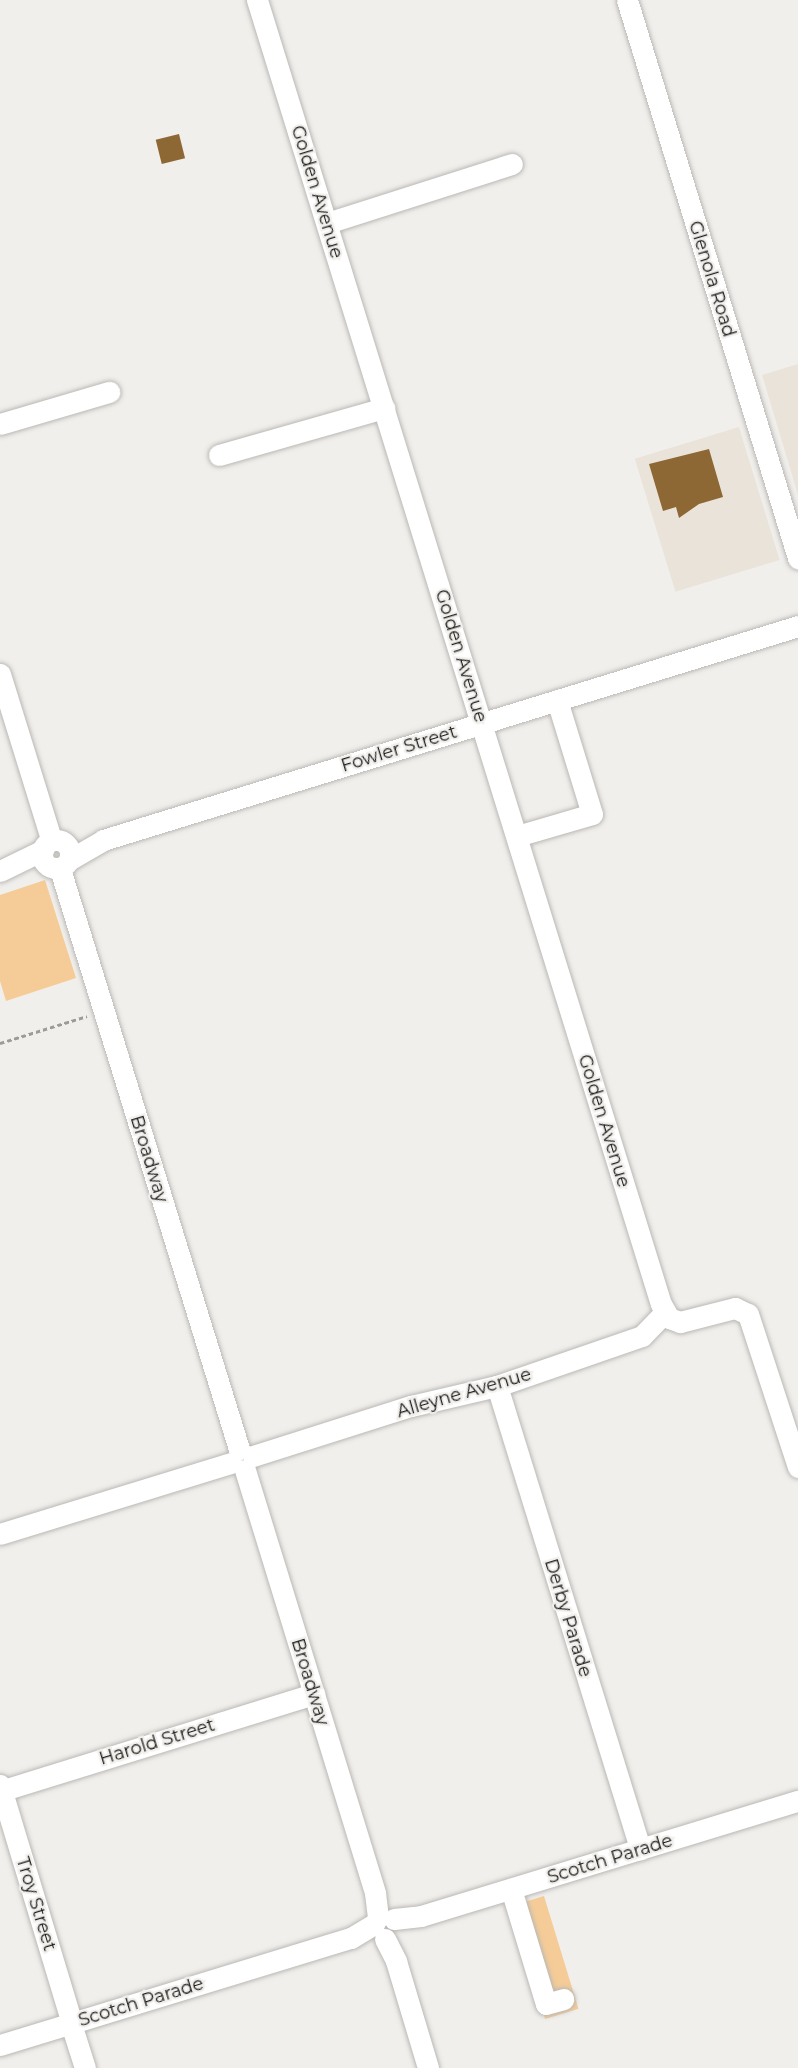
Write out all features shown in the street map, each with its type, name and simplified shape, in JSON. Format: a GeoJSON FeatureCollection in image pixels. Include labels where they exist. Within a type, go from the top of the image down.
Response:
{"type":"FeatureCollection","features":[{"type":"Feature","properties":{"kind":"street","name":"Golden Avenue"},"geometry":{"type":"LineString","coordinates":[[257,0],[664,1313]]}},
{"type":"Feature","properties":{"kind":"street","name":"Glenola Road"},"geometry":{"type":"LineString","coordinates":[[627,0],[798,558]]}},
{"type":"Feature","properties":{"kind":"street"},"geometry":{"type":"LineString","coordinates":[[327,223],[512,165]]}},
{"type":"Feature","properties":{"kind":"street"},"geometry":{"type":"LineString","coordinates":[[0,424],[109,392]]}},
{"type":"Feature","properties":{"kind":"street"},"geometry":{"type":"LineString","coordinates":[[219,455],[384,408]]}},
{"type":"Feature","properties":{"kind":"street","name":"Fowler Street"},"geometry":{"type":"LineString","coordinates":[[5,869],[21,858],[56,854],[84,837],[103,840],[798,626]]}},
{"type":"Feature","properties":{"kind":"street","name":"Broadway"},"geometry":{"type":"LineString","coordinates":[[0,674],[428,2068]]}},
{"type":"Feature","properties":{"kind":"street"},"geometry":{"type":"LineString","coordinates":[[517,836],[592,814],[557,700]]}},
{"type":"Feature","properties":{"kind":"street"},"geometry":{"type":"LineString","coordinates":[[664,1313],[680,1322],[735,1308],[748,1314],[798,1467]]}},
{"type":"Feature","properties":{"kind":"street","name":"Alleyne Avenue"},"geometry":{"type":"LineString","coordinates":[[0,1534],[411,1406],[497,1386],[642,1336],[664,1313]]}},
{"type":"Feature","properties":{"kind":"street","name":"Derby Parade"},"geometry":{"type":"LineString","coordinates":[[497,1386],[640,1849]]}},
{"type":"Feature","properties":{"kind":"street","name":"Harold Street"},"geometry":{"type":"LineString","coordinates":[[1,1788],[314,1694]]}},
{"type":"Feature","properties":{"kind":"street","name":"Troy Street"},"geometry":{"type":"LineString","coordinates":[[1,1788],[85,2068]]}},
{"type":"Feature","properties":{"kind":"street","name":"Scotch Parade"},"geometry":{"type":"LineString","coordinates":[[0,2045],[798,1801]]}},
{"type":"Feature","properties":{"kind":"street"},"geometry":{"type":"LineString","coordinates":[[511,1889],[546,2004],[563,1999]]}},
{"type":"Feature","properties":{"kind":"path"},"geometry":{"type":"LineString","coordinates":[[0,1043],[103,1011]]}},
{"type":"Feature","properties":{"kind":"shaded area"},"geometry":{"type":"Polygon","coordinates":[[[798,364],[798,495],[762,375],[798,364]]]}},
{"type":"Feature","properties":{"kind":"shaded area"},"geometry":{"type":"Polygon","coordinates":[[[739,427],[780,560],[675,592],[635,459],[739,427]]]}},
{"type":"Feature","properties":{"kind":"shaded area"},"geometry":{"type":"Polygon","coordinates":[[[45,880],[76,978],[6,1001],[0,981],[0,895],[45,880]]]}},
{"type":"Feature","properties":{"kind":"shaded area"},"geometry":{"type":"Polygon","coordinates":[[[544,1896],[578,2009],[545,2019],[511,1906],[544,1896]]]}},
{"type":"Feature","properties":{"kind":"building"},"geometry":{"type":"Polygon","coordinates":[[[179,134],[185,158],[162,164],[156,140],[179,134]]]}},
{"type":"Feature","properties":{"kind":"building"},"geometry":{"type":"Polygon","coordinates":[[[709,449],[723,497],[699,504],[679,518],[676,507],[663,511],[649,464],[709,449]]]}}]}
